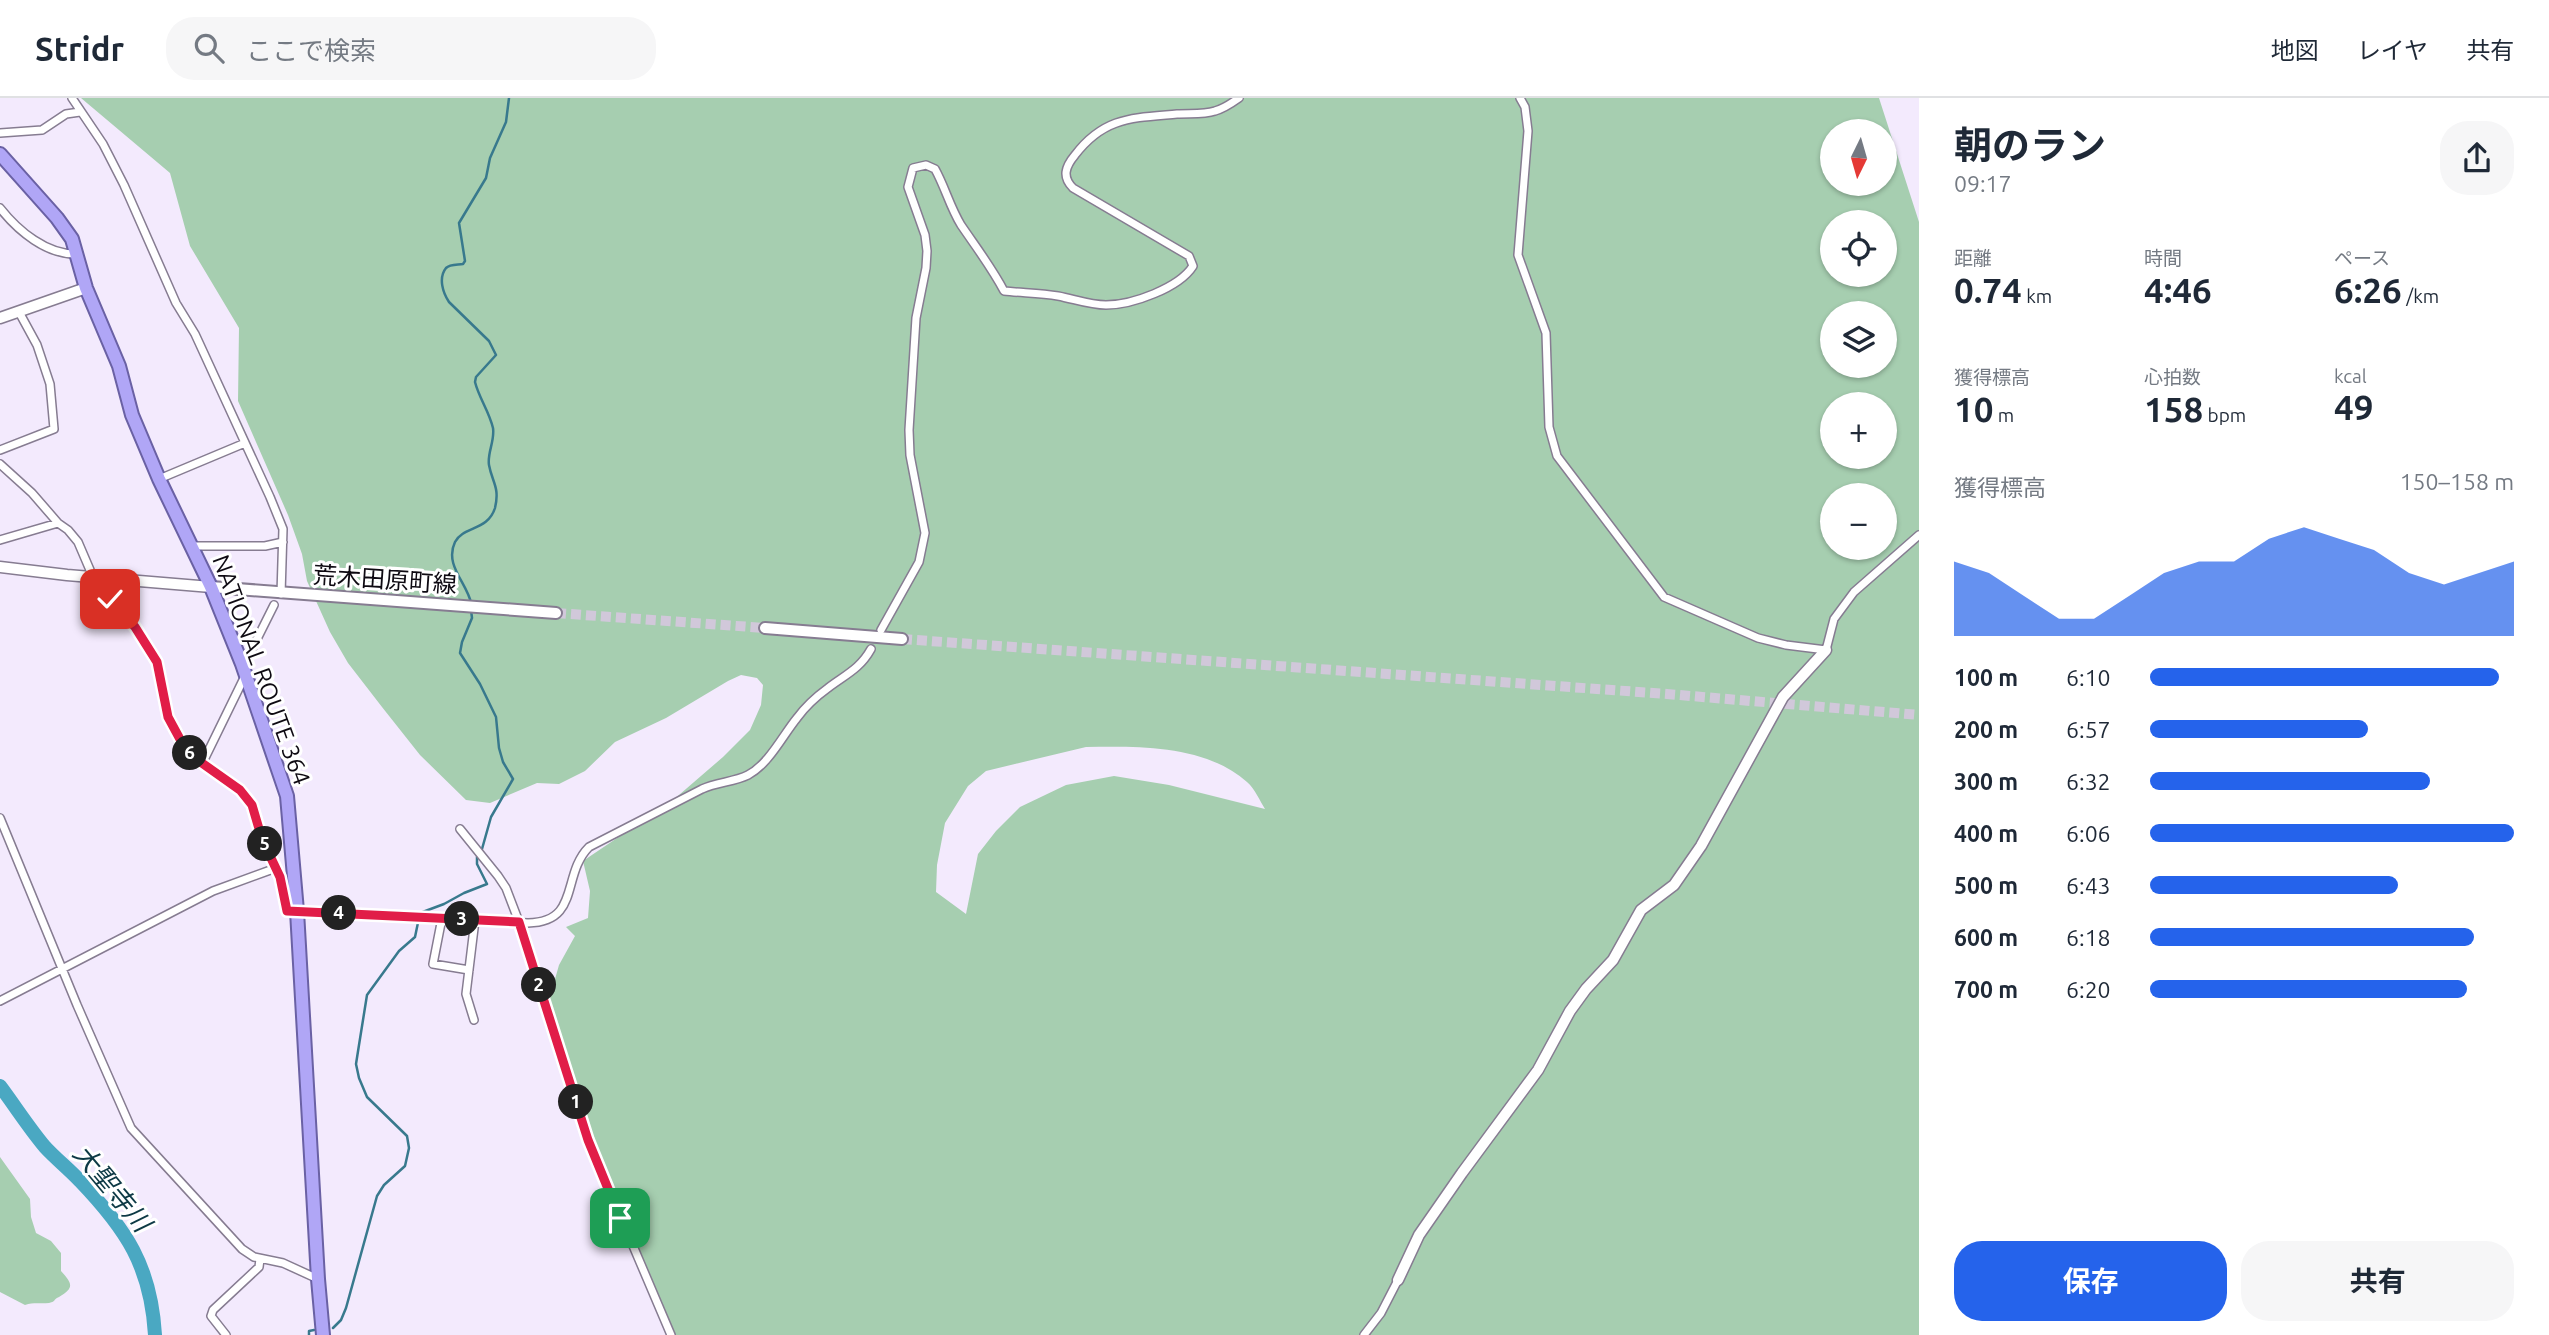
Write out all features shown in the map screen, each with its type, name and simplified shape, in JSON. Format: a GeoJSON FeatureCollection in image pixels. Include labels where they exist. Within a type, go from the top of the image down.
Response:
{"type":"FeatureCollection","features":[{"type":"Feature","properties":{"kind":"highway","name":"NATIONAL ROUTE 364"},"geometry":{"type":"LineString","coordinates":[[0,153],[72,239],[86,288],[119,366],[132,415],[159,479],[211,587],[244,670],[287,796],[297,911],[323,1335]]}},
{"type":"Feature","properties":{"kind":"main road","name":"荒木田原町線"},"geometry":{"type":"LineString","coordinates":[[211,587],[556,613]]}},
{"type":"Feature","properties":{"kind":"main road"},"geometry":{"type":"LineString","coordinates":[[765,628],[902,639]]}},
{"type":"Feature","properties":{"kind":"street"},"geometry":{"type":"LineString","coordinates":[[72,98],[103,144],[124,185],[176,303],[195,334],[283,528],[281,594]]}},
{"type":"Feature","properties":{"kind":"street"},"geometry":{"type":"LineString","coordinates":[[881,630],[919,562],[925,533],[910,455],[909,430],[916,318],[927,251],[925,235],[908,187],[913,168],[926,165],[935,169],[957,218],[985,257],[1004,291],[1054,295],[1106,305],[1136,301],[1189,273],[1193,267],[1189,256],[1073,188],[1065,176],[1070,162],[1088,139],[1108,125],[1129,119],[1216,111],[1239,98]]}},
{"type":"Feature","properties":{"kind":"street"},"geometry":{"type":"LineString","coordinates":[[1520,98],[1525,107],[1528,131],[1518,255],[1546,334],[1549,427],[1557,456],[1664,597],[1758,638],[1786,646],[1826,650]]}},
{"type":"Feature","properties":{"kind":"street"},"geometry":{"type":"LineString","coordinates":[[0,133],[42,130],[66,114],[80,112]]}},
{"type":"Feature","properties":{"kind":"street"},"geometry":{"type":"LineString","coordinates":[[0,208],[7,217],[49,250],[78,254]]}},
{"type":"Feature","properties":{"kind":"street"},"geometry":{"type":"LineString","coordinates":[[0,318],[86,288]]}},
{"type":"Feature","properties":{"kind":"street"},"geometry":{"type":"LineString","coordinates":[[0,450],[54,429],[50,384],[37,345],[19,312]]}},
{"type":"Feature","properties":{"kind":"street"},"geometry":{"type":"LineString","coordinates":[[159,479],[245,443]]}},
{"type":"Feature","properties":{"kind":"street"},"geometry":{"type":"LineString","coordinates":[[0,464],[68,530],[78,542],[90,570]]}},
{"type":"Feature","properties":{"kind":"street"},"geometry":{"type":"LineString","coordinates":[[0,540],[58,523]]}},
{"type":"Feature","properties":{"kind":"street"},"geometry":{"type":"LineString","coordinates":[[1364,1335],[1381,1313],[1419,1235],[1532,1079],[1570,1011],[1613,960],[1641,910],[1674,885],[1701,846],[1783,697],[1826,650],[1834,619],[1854,592],[1919,534]]}},
{"type":"Feature","properties":{"kind":"street"},"geometry":{"type":"LineString","coordinates":[[192,546],[265,546],[283,542]]}},
{"type":"Feature","properties":{"kind":"street"},"geometry":{"type":"LineString","coordinates":[[0,567],[79,577],[211,587]]}},
{"type":"Feature","properties":{"kind":"street"},"geometry":{"type":"LineString","coordinates":[[100,588],[135,627],[157,662],[168,717],[192,756],[245,795],[252,805],[262,839],[283,885],[287,911],[538,923],[556,915],[568,895],[582,854],[589,847],[717,782],[750,774],[766,758],[797,717],[828,688],[852,673],[866,659],[871,649]]}},
{"type":"Feature","properties":{"kind":"street"},"geometry":{"type":"LineString","coordinates":[[202,764],[274,605]]}},
{"type":"Feature","properties":{"kind":"street"},"geometry":{"type":"LineString","coordinates":[[0,818],[61,968],[131,1128],[242,1249],[260,1259],[283,1263],[318,1279]]}},
{"type":"Feature","properties":{"kind":"street"},"geometry":{"type":"LineString","coordinates":[[460,829],[498,876],[519,922],[588,1140],[671,1335]]}},
{"type":"Feature","properties":{"kind":"street"},"geometry":{"type":"LineString","coordinates":[[0,1001],[213,891],[276,868]]}},
{"type":"Feature","properties":{"kind":"street"},"geometry":{"type":"LineString","coordinates":[[442,918],[433,964],[469,970]]}},
{"type":"Feature","properties":{"kind":"street"},"geometry":{"type":"LineString","coordinates":[[474,1020],[466,993],[475,920]]}},
{"type":"Feature","properties":{"kind":"street"},"geometry":{"type":"LineString","coordinates":[[226,1335],[211,1316],[213,1310],[258,1267],[260,1259]]}},
{"type":"Feature","properties":{"kind":"green space"},"geometry":{"type":"Polygon","coordinates":[[[81,98],[1879,98],[1886,119],[1820,119],[1820,196],[1897,196],[1897,154],[1919,222],[1919,1335],[674,1335],[600,1160],[548,1004],[559,965],[575,936],[566,927],[588,918],[590,891],[583,861],[672,801],[723,757],[750,730],[761,705],[763,685],[757,678],[741,675],[728,681],[666,718],[615,742],[585,771],[559,784],[537,783],[490,803],[466,800],[420,755],[348,663],[330,632],[307,581],[302,554],[288,515],[238,401],[239,328],[190,246],[170,173],[81,98]],[[1086,747],[986,771],[968,786],[945,823],[937,865],[936,892],[966,914],[978,854],[1020,807],[1066,785],[1114,776],[1169,785],[1265,809],[1250,785],[1230,770],[1192,754],[1171,750],[1086,747]]]}},
{"type":"Feature","properties":{"kind":"green space"},"geometry":{"type":"Polygon","coordinates":[[[0,1157],[30,1199],[31,1217],[36,1233],[51,1241],[61,1253],[61,1271],[68,1279],[70,1288],[51,1302],[25,1305],[0,1292],[0,1157]]]}},
{"type":"Feature","properties":{"kind":"waterway"},"geometry":{"type":"LineString","coordinates":[[471,603],[454,566],[452,550],[459,537],[487,521],[495,508],[496,490],[489,460],[493,428],[475,382],[476,377],[496,355],[489,341],[449,302],[442,281],[446,268],[463,264],[465,261],[459,223],[486,178],[490,158],[506,122],[509,98]]}},
{"type":"Feature","properties":{"kind":"waterway"},"geometry":{"type":"LineString","coordinates":[[333,1328],[341,1320],[346,1308],[377,1196],[384,1185],[405,1166],[409,1148],[407,1136],[367,1097],[359,1078],[356,1064],[367,995],[399,951],[415,937],[420,913],[487,884],[477,864],[477,857],[491,817],[513,779],[503,762],[499,748],[496,717],[480,684],[460,653],[472,618],[471,610]]}},
{"type":"Feature","properties":{"kind":"waterway","name":"大聖寺川"},"geometry":{"type":"LineString","coordinates":[[0,1086],[45,1147],[96,1199],[123,1233],[142,1269],[153,1311],[155,1335]]}},
{"type":"Feature","properties":{"kind":"waterway"},"geometry":{"type":"LineString","coordinates":[[309,1335],[309,1331],[314,1330]]}},
{"type":"Feature","properties":{"kind":"tunnel"},"geometry":{"type":"LineString","coordinates":[[556,613],[765,628]]}},
{"type":"Feature","properties":{"kind":"tunnel"},"geometry":{"type":"LineString","coordinates":[[902,639],[1667,694],[1919,715]]}},
{"type":"Feature","properties":{"kind":"route"},"geometry":{"type":"LineString","coordinates":[[110,599],[135,627],[157,662],[168,717],[181,741],[192,756],[240,790],[252,805],[262,839],[270,851],[283,885],[287,911],[519,922],[588,1140],[620,1218]]}}]}
